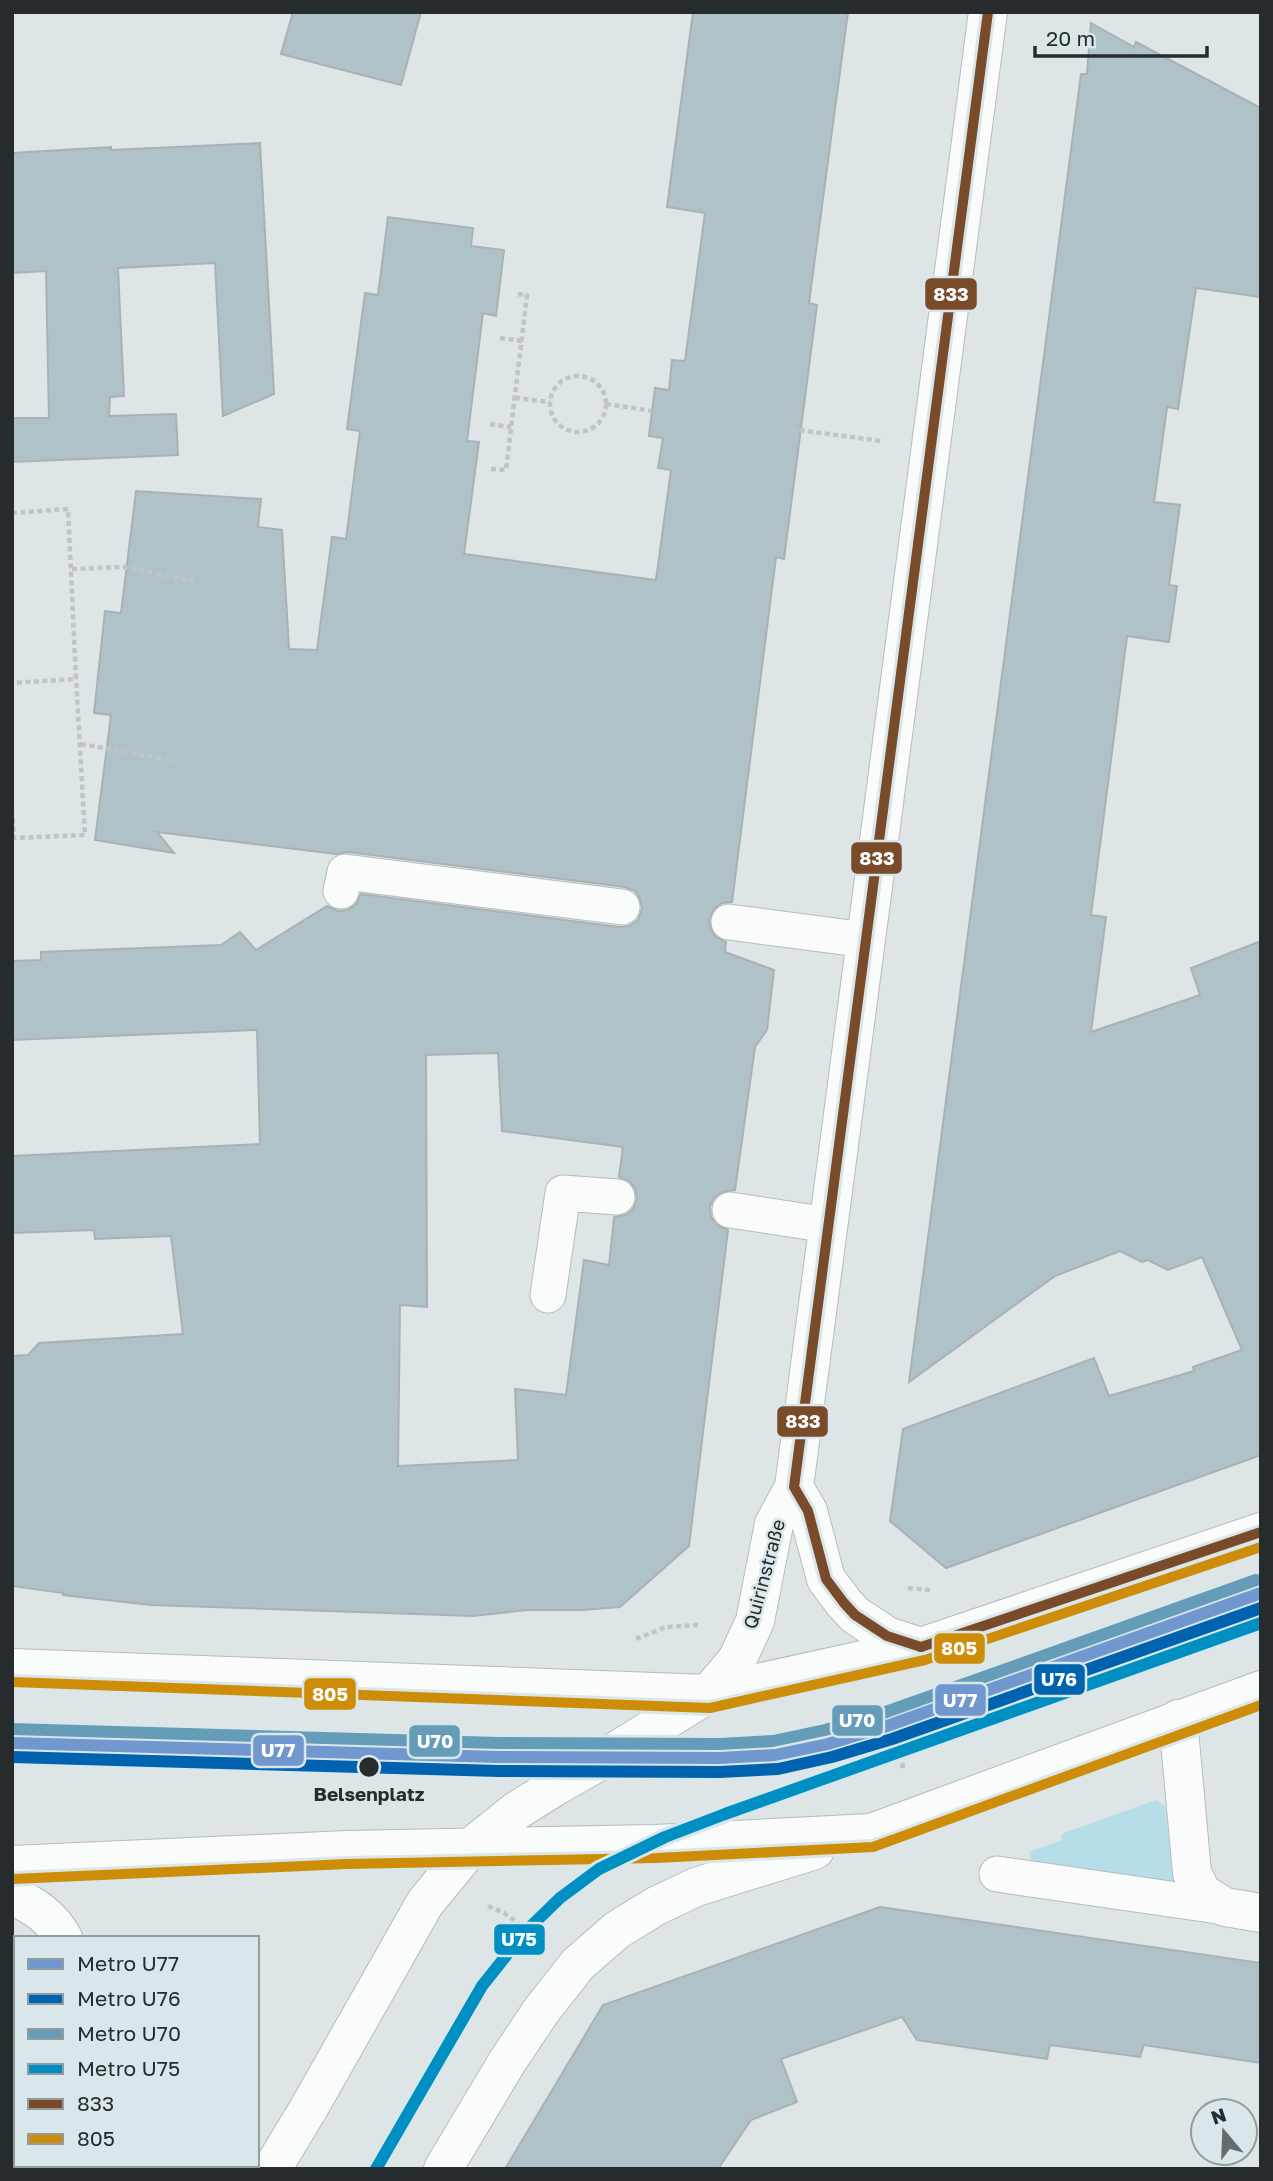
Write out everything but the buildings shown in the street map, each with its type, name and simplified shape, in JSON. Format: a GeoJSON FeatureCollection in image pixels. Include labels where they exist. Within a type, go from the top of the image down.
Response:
{"type":"FeatureCollection","features":[{"type":"Feature","properties":{"kind":"main road","name":"Quirinstraße"},"geometry":{"type":"LineString","coordinates":[[708,1694],[737,1660],[755,1621],[774,1524],[794,1487],[988,12]]}},
{"type":"Feature","properties":{"kind":"main road","name":"Quirinstraße"},"geometry":{"type":"LineString","coordinates":[[794,1487],[808,1511],[826,1579],[844,1603],[855,1615],[887,1636],[925,1645]]}},
{"type":"Feature","properties":{"kind":"main road"},"geometry":{"type":"LineString","coordinates":[[12,1668],[708,1694],[925,1645],[1261,1532]]}},
{"type":"Feature","properties":{"kind":"main road"},"geometry":{"type":"LineString","coordinates":[[443,2169],[507,2062],[541,2011],[578,1964],[617,1930],[656,1906],[696,1887],[934,1811],[1261,1690]]}},
{"type":"Feature","properties":{"kind":"main road"},"geometry":{"type":"LineString","coordinates":[[272,2169],[425,1903],[471,1847],[526,1805],[708,1694]]}},
{"type":"Feature","properties":{"kind":"main road"},"geometry":{"type":"LineString","coordinates":[[1178,1719],[1192,1873],[1202,1893],[1243,1910]]}},
{"type":"Feature","properties":{"kind":"main road"},"geometry":{"type":"LineString","coordinates":[[12,1865],[471,1847],[655,1844],[870,1833]]}},
{"type":"Feature","properties":{"kind":"main road"},"geometry":{"type":"LineString","coordinates":[[12,1895],[37,1908],[53,1922],[62,1936]]}},
{"type":"Feature","properties":{"kind":"lane"},"geometry":{"type":"LineString","coordinates":[[341,891],[345,872],[622,907]]}},
{"type":"Feature","properties":{"kind":"lane"},"geometry":{"type":"LineString","coordinates":[[729,922],[866,940]]}},
{"type":"Feature","properties":{"kind":"lane"},"geometry":{"type":"LineString","coordinates":[[548,1295],[563,1193],[617,1197]]}},
{"type":"Feature","properties":{"kind":"lane"},"geometry":{"type":"LineString","coordinates":[[730,1210],[829,1225]]}},
{"type":"Feature","properties":{"kind":"lane"},"geometry":{"type":"LineString","coordinates":[[996,1874],[1243,1910]]}},
{"type":"Feature","properties":{"kind":"path"},"geometry":{"type":"LineString","coordinates":[[491,469],[506,470],[527,295],[516,294]]}},
{"type":"Feature","properties":{"kind":"path"},"geometry":{"type":"LineString","coordinates":[[500,338],[522,341]]}},
{"type":"Feature","properties":{"kind":"path"},"geometry":{"type":"LineString","coordinates":[[578,376],[592,379],[602,390],[606,404],[602,418],[591,429],[577,432],[562,428],[553,417],[550,402],[554,388],[559,383],[578,376]]}},
{"type":"Feature","properties":{"kind":"path"},"geometry":{"type":"LineString","coordinates":[[515,398],[550,402]]}},
{"type":"Feature","properties":{"kind":"path"},"geometry":{"type":"LineString","coordinates":[[606,404],[652,411]]}},
{"type":"Feature","properties":{"kind":"path"},"geometry":{"type":"LineString","coordinates":[[490,424],[512,427]]}},
{"type":"Feature","properties":{"kind":"path"},"geometry":{"type":"LineString","coordinates":[[792,429],[930,448]]}},
{"type":"Feature","properties":{"kind":"path"},"geometry":{"type":"LineString","coordinates":[[12,513],[68,509],[85,835],[14,838],[12,810]]}},
{"type":"Feature","properties":{"kind":"path"},"geometry":{"type":"LineString","coordinates":[[72,569],[124,567],[196,582]]}},
{"type":"Feature","properties":{"kind":"path"},"geometry":{"type":"LineString","coordinates":[[12,683],[76,678]]}},
{"type":"Feature","properties":{"kind":"path"},"geometry":{"type":"LineString","coordinates":[[81,744],[175,761]]}},
{"type":"Feature","properties":{"kind":"path"},"geometry":{"type":"LineString","coordinates":[[904,1588],[944,1590],[925,1645],[901,1773],[934,1811]]}},
{"type":"Feature","properties":{"kind":"path"},"geometry":{"type":"LineString","coordinates":[[491,1766],[555,1689]]}},
{"type":"Feature","properties":{"kind":"path"},"geometry":{"type":"LineString","coordinates":[[425,1903],[477,1901],[504,1913],[578,1964]]}},
{"type":"Feature","properties":{"kind":"shaded area"},"geometry":{"type":"Polygon","coordinates":[[[1156,1800],[1165,1806],[1174,1885],[1033,1864],[1029,1852],[1062,1840],[1061,1834],[1156,1800]]]}},
{"type":"Feature","properties":{"kind":"metro line","name":"U70"},"geometry":{"type":"LineString","coordinates":[[12,1729],[499,1743],[720,1744],[773,1741],[825,1730],[883,1713],[1256,1580]]}},
{"type":"Feature","properties":{"kind":"metro line","name":"U77"},"geometry":{"type":"LineString","coordinates":[[12,1743],[499,1757],[720,1758],[775,1755],[828,1744],[887,1726],[1261,1593]]}},
{"type":"Feature","properties":{"kind":"metro line","name":"U76"},"geometry":{"type":"LineString","coordinates":[[12,1757],[499,1771],[720,1772],[778,1769],[832,1757],[892,1739],[1261,1608]]}},
{"type":"Feature","properties":{"kind":"metro line","name":"U75"},"geometry":{"type":"LineString","coordinates":[[376,2169],[482,1986],[525,1932],[560,1898],[599,1869],[665,1837],[725,1814],[1261,1623]]}},
{"type":"Feature","properties":{"kind":"transit line","name":"833"},"geometry":{"type":"LineString","coordinates":[[921,1647],[887,1636],[855,1615],[844,1603],[826,1579],[808,1511],[794,1487],[988,12]]}},
{"type":"Feature","properties":{"kind":"transit line","name":"833"},"geometry":{"type":"LineString","coordinates":[[921,1647],[1261,1532]]}},
{"type":"Feature","properties":{"kind":"transit line","name":"805"},"geometry":{"type":"LineString","coordinates":[[12,1682],[710,1708],[925,1660],[1261,1547]]}},
{"type":"Feature","properties":{"kind":"transit line","name":"805"},"geometry":{"type":"LineString","coordinates":[[13,1879],[347,1864],[656,1858],[873,1847],[1261,1705]]}},
{"type":"Feature","properties":{"kind":"place","name":"Belsenplatz"},"geometry":{"type":"Point","coordinates":[369,1767]}}]}
